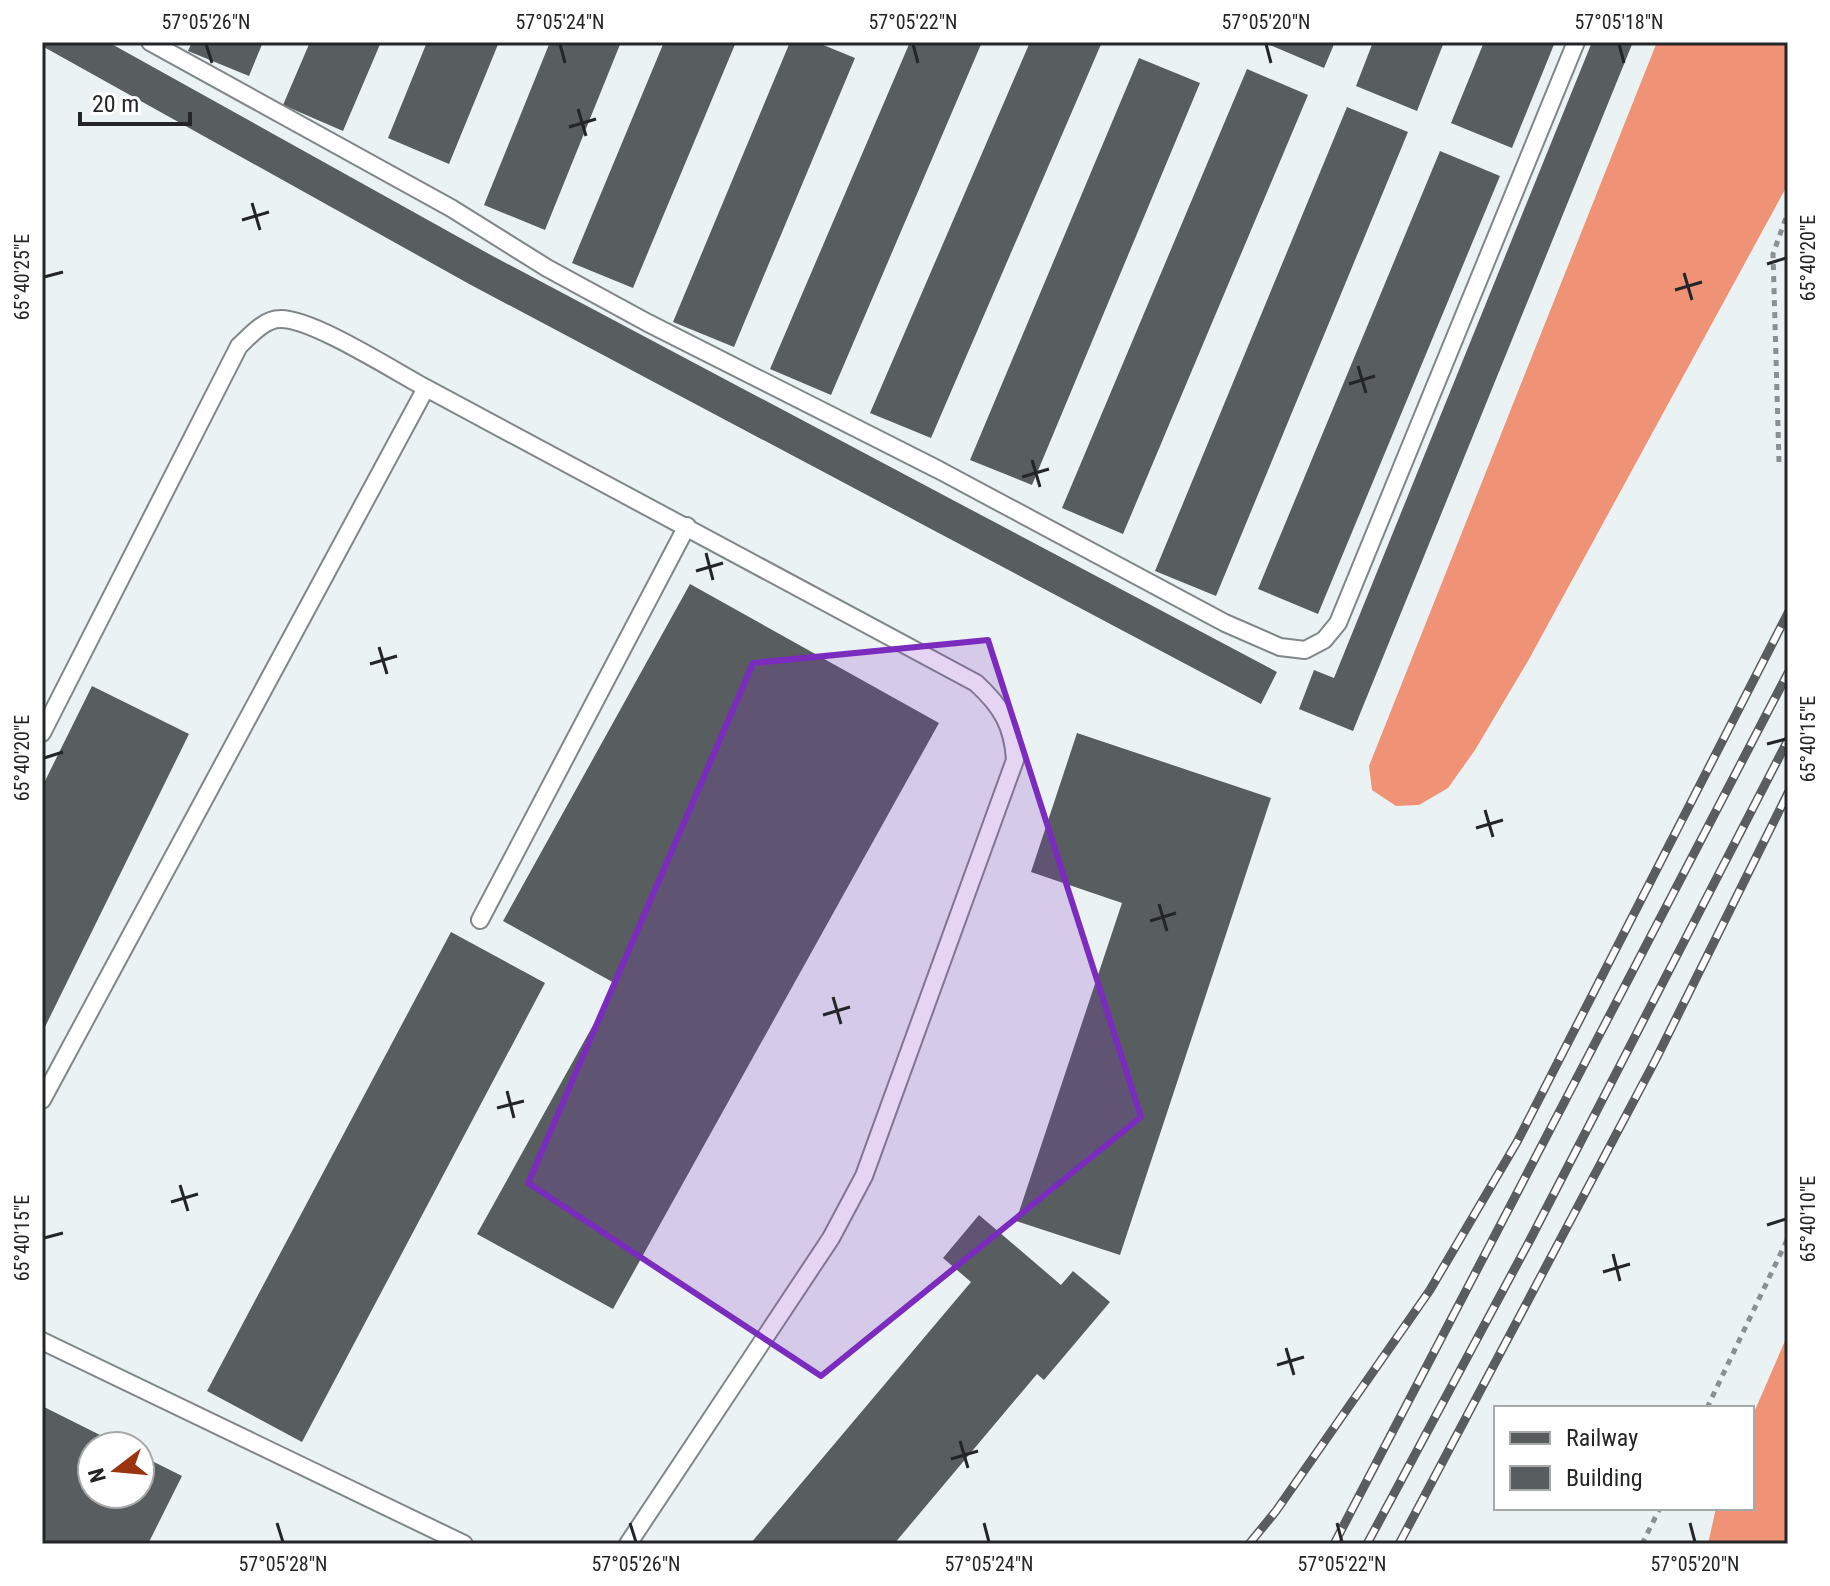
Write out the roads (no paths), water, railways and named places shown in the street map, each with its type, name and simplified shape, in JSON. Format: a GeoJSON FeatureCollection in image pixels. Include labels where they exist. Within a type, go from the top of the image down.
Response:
{"type":"FeatureCollection","features":[{"type":"Feature","properties":{"kind":"lane"},"geometry":{"type":"LineString","coordinates":[[150,42],[451,208],[547,268],[648,323],[939,470],[1225,623],[1280,647],[1305,650],[1324,640],[1338,623],[1576,42]]}},
{"type":"Feature","properties":{"kind":"lane"},"geometry":{"type":"LineString","coordinates":[[42,733],[239,346],[255,330],[277,319],[302,322],[687,526],[976,683],[1001,706],[1014,736],[1015,760],[864,1176],[831,1238],[628,1544]]}},
{"type":"Feature","properties":{"kind":"lane"},"geometry":{"type":"LineString","coordinates":[[42,1100],[426,388]]}},
{"type":"Feature","properties":{"kind":"lane"},"geometry":{"type":"LineString","coordinates":[[480,920],[687,526]]}},
{"type":"Feature","properties":{"kind":"lane"},"geometry":{"type":"LineString","coordinates":[[42,1341],[464,1544]]}},
{"type":"Feature","properties":{"kind":"railway"},"geometry":{"type":"LineString","coordinates":[[1249,1544],[1276,1511],[1430,1290],[1517,1142],[1788,613]]}},
{"type":"Feature","properties":{"kind":"railway"},"geometry":{"type":"LineString","coordinates":[[1334,1544],[1788,673]]}},
{"type":"Feature","properties":{"kind":"railway"},"geometry":{"type":"LineString","coordinates":[[1367,1544],[1530,1240],[1788,740]]}},
{"type":"Feature","properties":{"kind":"railway"},"geometry":{"type":"LineString","coordinates":[[1399,1544],[1656,1059],[1788,793]]}}]}
